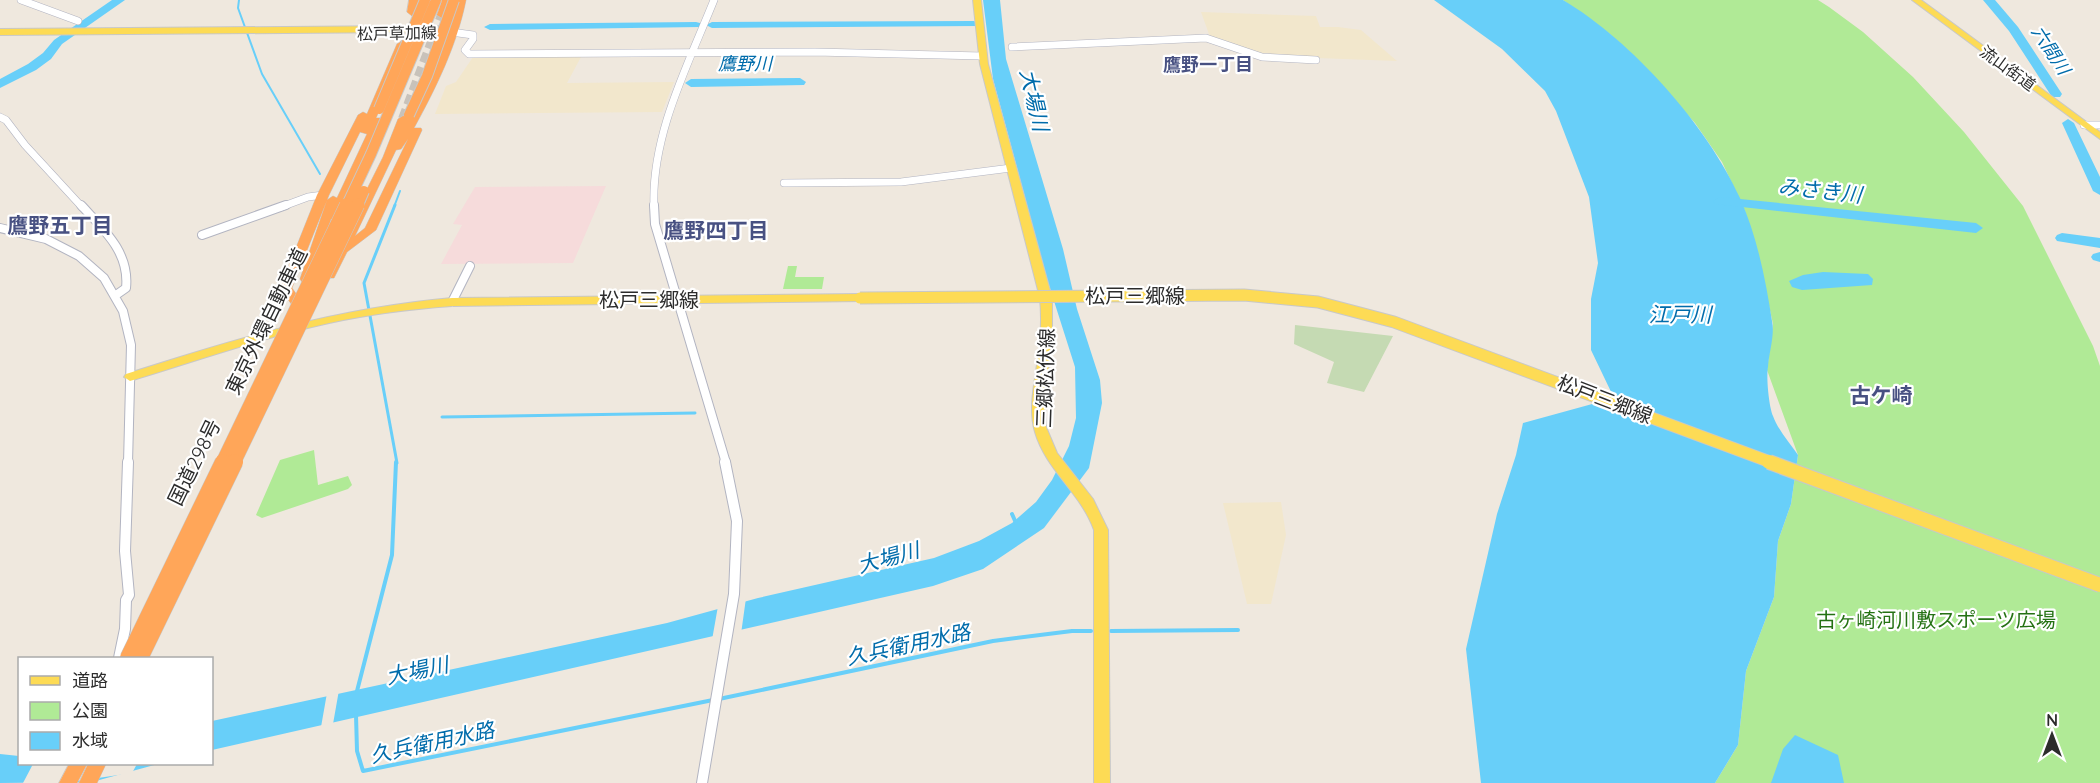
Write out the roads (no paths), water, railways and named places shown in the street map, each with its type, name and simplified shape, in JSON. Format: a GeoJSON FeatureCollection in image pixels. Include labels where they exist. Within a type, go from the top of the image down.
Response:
{"type":"FeatureCollection","features":[{"type":"Feature","properties":{"kind":"highway"},"geometry":{"type":"LineString","coordinates":[[414,0],[412,12],[420,15]]}},
{"type":"Feature","properties":{"kind":"highway"},"geometry":{"type":"LineString","coordinates":[[420,15],[422,0]]}},
{"type":"Feature","properties":{"kind":"highway"},"geometry":{"type":"LineString","coordinates":[[366,130],[379,115],[422,0]]}},
{"type":"Feature","properties":{"kind":"highway"},"geometry":{"type":"LineString","coordinates":[[306,280],[326,217],[366,130],[385,80],[407,32],[430,0]]}},
{"type":"Feature","properties":{"kind":"highway","name":"東京外環自動車道"},"geometry":{"type":"LineString","coordinates":[[128,657],[371,154],[435,0]]}},
{"type":"Feature","properties":{"kind":"highway","name":"東京外環自動車道"},"geometry":{"type":"LineString","coordinates":[[140,657],[335,255],[401,105],[442,0]]}},
{"type":"Feature","properties":{"kind":"highway"},"geometry":{"type":"LineString","coordinates":[[442,15],[447,0]]}},
{"type":"Feature","properties":{"kind":"highway"},"geometry":{"type":"LineString","coordinates":[[397,148],[406,117],[461,1]]}},
{"type":"Feature","properties":{"kind":"highway","name":"国道298号"},"geometry":{"type":"LineString","coordinates":[[366,204],[412,125],[439,66],[461,1]]}},
{"type":"Feature","properties":{"kind":"highway"},"geometry":{"type":"LineString","coordinates":[[344,250],[370,230],[437,87],[439,66]]}},
{"type":"Feature","properties":{"kind":"highway"},"geometry":{"type":"LineString","coordinates":[[296,302],[285,288],[323,195],[377,85],[385,80]]}},
{"type":"Feature","properties":{"kind":"highway","name":"国道298号"},"geometry":{"type":"LineString","coordinates":[[121,657],[283,330],[379,115]]}},
{"type":"Feature","properties":{"kind":"highway","name":"国道298号"},"geometry":{"type":"LineString","coordinates":[[146,657],[406,117]]}},
{"type":"Feature","properties":{"kind":"highway"},"geometry":{"type":"LineString","coordinates":[[62,783],[71,765]]}},
{"type":"Feature","properties":{"kind":"highway"},"geometry":{"type":"LineString","coordinates":[[68,783],[77,765]]}},
{"type":"Feature","properties":{"kind":"highway"},"geometry":{"type":"LineString","coordinates":[[81,783],[90,765]]}},
{"type":"Feature","properties":{"kind":"highway"},"geometry":{"type":"LineString","coordinates":[[88,783],[97,765]]}},
{"type":"Feature","properties":{"kind":"main road","name":"三郷松伏線"},"geometry":{"type":"LineString","coordinates":[[977,0],[982,56],[1046,298],[1047,331],[1039,423],[1043,439],[1096,513],[1102,540],[1102,783]]}},
{"type":"Feature","properties":{"kind":"main road","name":"流山街道"},"geometry":{"type":"LineString","coordinates":[[1916,0],[2100,136]]}},
{"type":"Feature","properties":{"kind":"main road","name":"松戸草加線"},"geometry":{"type":"LineString","coordinates":[[0,34],[451,32]]}},
{"type":"Feature","properties":{"kind":"main road","name":"松戸三郷線"},"geometry":{"type":"LineString","coordinates":[[130,377],[283,330],[361,311],[452,302],[1244,295],[1301,299],[1349,309],[1394,322],[2100,585]]}},
{"type":"Feature","properties":{"kind":"street"},"geometry":{"type":"LineString","coordinates":[[21,0],[78,21]]}},
{"type":"Feature","properties":{"kind":"street"},"geometry":{"type":"LineString","coordinates":[[702,783],[733,599],[737,550],[734,495],[655,224],[653,183],[659,149],[714,0]]}},
{"type":"Feature","properties":{"kind":"street"},"geometry":{"type":"LineString","coordinates":[[451,32],[473,35],[473,39],[465,50],[469,54],[815,52],[982,56]]}},
{"type":"Feature","properties":{"kind":"street"},"geometry":{"type":"LineString","coordinates":[[1012,47],[1206,38],[1262,57],[1316,60]]}},
{"type":"Feature","properties":{"kind":"street"},"geometry":{"type":"LineString","coordinates":[[0,117],[6,120],[115,242],[128,272],[126,288],[116,295]]}},
{"type":"Feature","properties":{"kind":"street"},"geometry":{"type":"LineString","coordinates":[[2084,125],[2100,125]]}},
{"type":"Feature","properties":{"kind":"street"},"geometry":{"type":"LineString","coordinates":[[784,183],[901,182],[1011,168]]}},
{"type":"Feature","properties":{"kind":"street"},"geometry":{"type":"LineString","coordinates":[[202,236],[308,197],[323,195]]}},
{"type":"Feature","properties":{"kind":"street"},"geometry":{"type":"LineString","coordinates":[[0,228],[46,239],[63,247],[96,270],[116,295],[123,311],[131,345],[125,551],[129,595],[126,600],[121,657]]}},
{"type":"Feature","properties":{"kind":"street"},"geometry":{"type":"LineString","coordinates":[[452,302],[470,266]]}},
{"type":"Feature","properties":{"kind":"water"},"geometry":{"type":"Polygon","coordinates":[[[983,0],[1000,0],[1006,59],[1063,249],[1077,309],[1100,380],[1102,403],[1089,468],[1044,528],[983,569],[933,586],[213,750],[213,721],[667,623],[758,598],[934,558],[979,541],[1012,523],[1036,502],[1052,480],[1069,446],[1076,418],[1075,367],[1047,279],[993,79],[983,0]]]}},
{"type":"Feature","properties":{"kind":"water","name":"江戸川"},"geometry":{"type":"Polygon","coordinates":[[[1434,0],[1563,0],[1589,17],[1641,61],[1688,114],[1726,170],[1746,213],[1760,259],[1773,326],[1767,372],[1770,406],[1778,426],[1798,455],[1791,504],[1778,541],[1774,597],[1746,671],[1738,745],[1715,783],[1481,783],[1466,649],[1497,514],[1516,455],[1523,423],[1614,398],[1591,350],[1591,299],[1598,263],[1589,197],[1556,111],[1545,91],[1502,49],[1434,0]]]}},
{"type":"Feature","properties":{"kind":"water"},"geometry":{"type":"Polygon","coordinates":[[[1823,272],[1868,274],[1873,279],[1872,285],[1802,290],[1792,287],[1789,281],[1803,275],[1823,272]]]}},
{"type":"Feature","properties":{"kind":"water"},"geometry":{"type":"Polygon","coordinates":[[[1795,735],[1838,755],[1844,783],[1771,783],[1783,749],[1795,735]]]}},
{"type":"Feature","properties":{"kind":"water"},"geometry":{"type":"Polygon","coordinates":[[[0,754],[18,756],[18,765],[154,765],[92,782],[0,783],[0,754]]]}},
{"type":"Feature","properties":{"kind":"waterway"},"geometry":{"type":"LineString","coordinates":[[0,84],[32,67],[47,56],[58,42],[119,0]]}},
{"type":"Feature","properties":{"kind":"waterway","name":"久兵衛用水路"},"geometry":{"type":"LineString","coordinates":[[239,0],[238,8],[262,74],[320,174]]}},
{"type":"Feature","properties":{"kind":"waterway","name":"六間川"},"geometry":{"type":"LineString","coordinates":[[1989,0],[2014,29],[2056,94]]}},
{"type":"Feature","properties":{"kind":"waterway"},"geometry":{"type":"LineString","coordinates":[[712,25],[974,24]]}},
{"type":"Feature","properties":{"kind":"waterway"},"geometry":{"type":"LineString","coordinates":[[490,27],[696,25]]}},
{"type":"Feature","properties":{"kind":"waterway","name":"鷹野川"},"geometry":{"type":"LineString","coordinates":[[691,83],[800,82]]}},
{"type":"Feature","properties":{"kind":"waterway","name":"六間川"},"geometry":{"type":"LineString","coordinates":[[2068,123],[2100,191]]}},
{"type":"Feature","properties":{"kind":"waterway","name":"久兵衛用水路"},"geometry":{"type":"LineString","coordinates":[[394,207],[400,191]]}},
{"type":"Feature","properties":{"kind":"waterway","name":"みさき川"},"geometry":{"type":"LineString","coordinates":[[1720,201],[1976,228]]}},
{"type":"Feature","properties":{"kind":"waterway","name":"久兵衛用水路"},"geometry":{"type":"LineString","coordinates":[[395,205],[364,283],[397,463]]}},
{"type":"Feature","properties":{"kind":"waterway","name":"みさき川"},"geometry":{"type":"LineString","coordinates":[[2062,238],[2100,243]]}},
{"type":"Feature","properties":{"kind":"waterway"},"geometry":{"type":"LineString","coordinates":[[442,417],[695,413]]}},
{"type":"Feature","properties":{"kind":"waterway","name":"久兵衛用水路"},"geometry":{"type":"LineString","coordinates":[[357,691],[392,555],[396,462]]}},
{"type":"Feature","properties":{"kind":"waterway"},"geometry":{"type":"LineString","coordinates":[[1012,514],[1016,523]]}},
{"type":"Feature","properties":{"kind":"waterway","name":"久兵衛用水路"},"geometry":{"type":"LineString","coordinates":[[1111,631],[1238,630]]}},
{"type":"Feature","properties":{"kind":"waterway","name":"久兵衛用水路"},"geometry":{"type":"LineString","coordinates":[[719,699],[993,641],[1072,631],[1091,631]]}},
{"type":"Feature","properties":{"kind":"waterway","name":"久兵衛用水路"},"geometry":{"type":"LineString","coordinates":[[356,715],[357,751],[363,771],[713,700]]}},
{"type":"Feature","properties":{"kind":"tunnel"},"geometry":{"type":"LineString","coordinates":[[403,119],[442,15]]}},
{"type":"Feature","properties":{"kind":"district","name":"鷹野一丁目"},"geometry":{"type":"Point","coordinates":[1208,64]}},
{"type":"Feature","properties":{"kind":"district","name":"鷹野五丁目"},"geometry":{"type":"Point","coordinates":[60,225]}},
{"type":"Feature","properties":{"kind":"district","name":"鷹野四丁目"},"geometry":{"type":"Point","coordinates":[716,230]}},
{"type":"Feature","properties":{"kind":"district","name":"古ケ崎"},"geometry":{"type":"Point","coordinates":[1881,395]}},
{"type":"Feature","properties":{"kind":"water label","name":"大場川"},"geometry":{"type":"Point","coordinates":[1035,100]}},
{"type":"Feature","properties":{"kind":"water label","name":"大場川"},"geometry":{"type":"Point","coordinates":[888,557]}},
{"type":"Feature","properties":{"kind":"water label","name":"大場川"},"geometry":{"type":"Point","coordinates":[417,670]}},
{"type":"Feature","properties":{"kind":"park label","name":"古ヶ崎河川敷スポーツ広場"},"geometry":{"type":"Point","coordinates":[1936,619]}}]}
